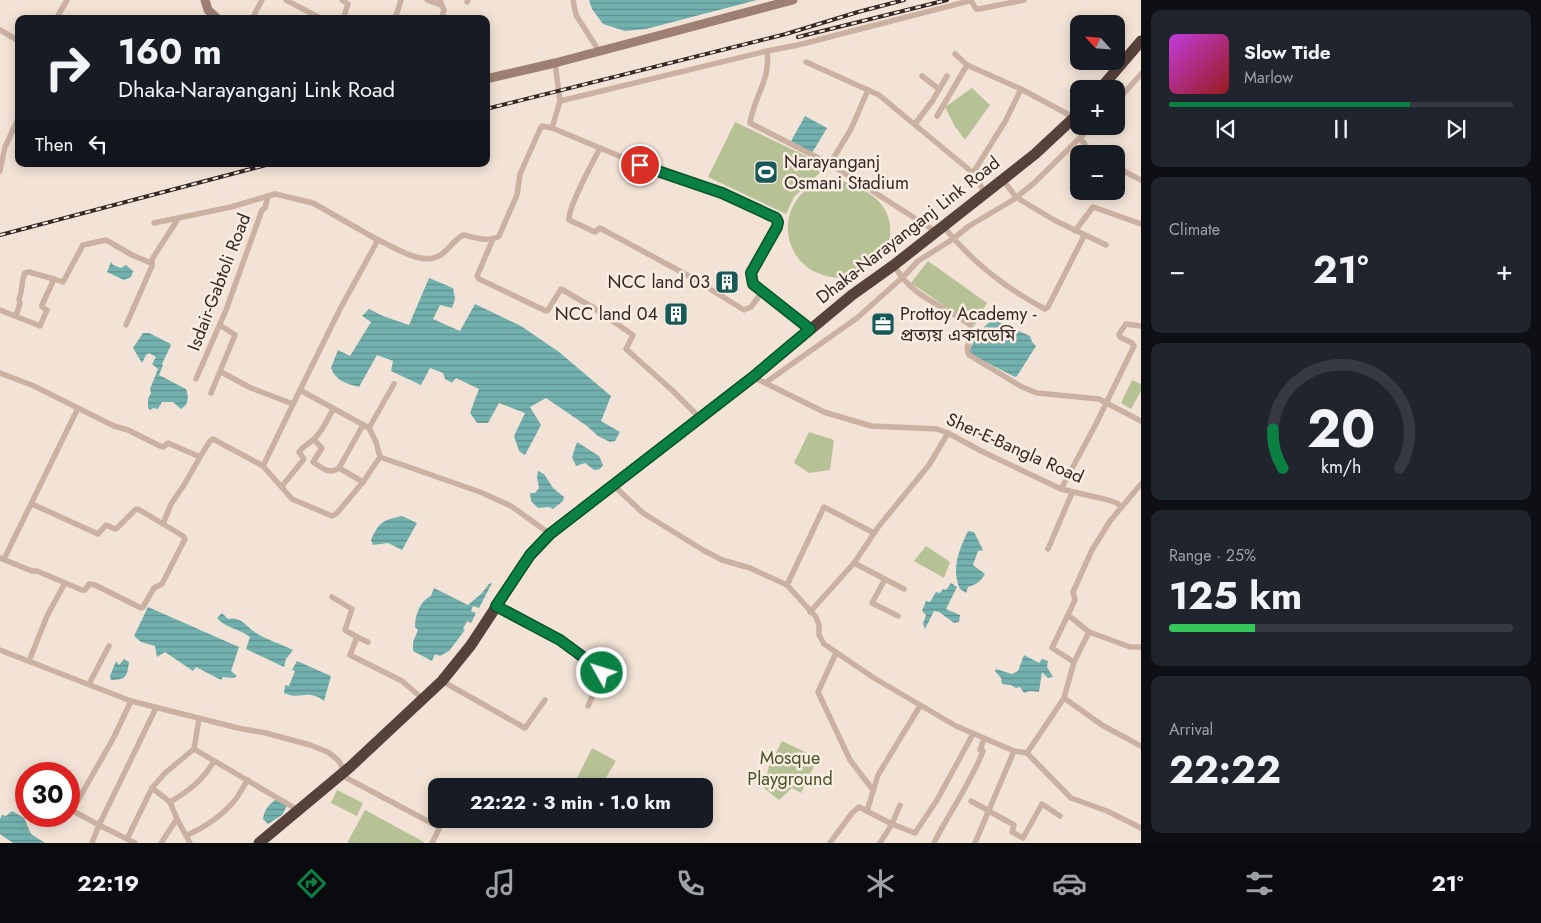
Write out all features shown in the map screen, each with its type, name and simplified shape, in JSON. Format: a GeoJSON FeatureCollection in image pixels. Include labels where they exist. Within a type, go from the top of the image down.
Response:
{"type":"FeatureCollection","features":[{"type":"Feature","properties":{"kind":"highway"},"geometry":{"type":"LineString","coordinates":[[1108,80],[1141,41]]}},
{"type":"Feature","properties":{"kind":"highway","name":"Dhaka-Narayanganj Link Road"},"geometry":{"type":"LineString","coordinates":[[259,843],[343,773],[442,681],[471,645],[530,555],[550,534],[612,484],[753,377],[810,329],[939,228],[1003,180],[1070,122]]}},
{"type":"Feature","properties":{"kind":"street"},"geometry":{"type":"LineString","coordinates":[[58,15],[67,0]]}},
{"type":"Feature","properties":{"kind":"street"},"geometry":{"type":"LineString","coordinates":[[205,0],[208,10],[214,15]]}},
{"type":"Feature","properties":{"kind":"street"},"geometry":{"type":"LineString","coordinates":[[254,15],[262,0]]}},
{"type":"Feature","properties":{"kind":"street"},"geometry":{"type":"LineString","coordinates":[[286,0],[314,15]]}},
{"type":"Feature","properties":{"kind":"street"},"geometry":{"type":"LineString","coordinates":[[396,15],[401,0]]}},
{"type":"Feature","properties":{"kind":"street"},"geometry":{"type":"LineString","coordinates":[[427,0],[441,3],[444,10],[442,15]]}},
{"type":"Feature","properties":{"kind":"street"},"geometry":{"type":"LineString","coordinates":[[573,0],[576,15],[599,50]]}},
{"type":"Feature","properties":{"kind":"street"},"geometry":{"type":"LineString","coordinates":[[490,78],[555,63],[793,0]]}},
{"type":"Feature","properties":{"kind":"street"},"geometry":{"type":"LineString","coordinates":[[560,101],[798,45],[969,1],[979,10],[1024,0]]}},
{"type":"Feature","properties":{"kind":"street"},"geometry":{"type":"LineString","coordinates":[[344,1],[348,7],[345,15]]}},
{"type":"Feature","properties":{"kind":"street"},"geometry":{"type":"LineString","coordinates":[[0,30],[15,39]]}},
{"type":"Feature","properties":{"kind":"street"},"geometry":{"type":"LineString","coordinates":[[767,51],[769,62],[767,73],[750,123],[830,164],[939,228],[999,281],[1017,294],[1047,309],[1084,236]]}},
{"type":"Feature","properties":{"kind":"street"},"geometry":{"type":"LineString","coordinates":[[955,54],[967,65],[1070,112]]}},
{"type":"Feature","properties":{"kind":"street"},"geometry":{"type":"LineString","coordinates":[[806,62],[879,95],[973,173],[985,193]]}},
{"type":"Feature","properties":{"kind":"street"},"geometry":{"type":"LineString","coordinates":[[552,128],[560,101],[555,63]]}},
{"type":"Feature","properties":{"kind":"street"},"geometry":{"type":"LineString","coordinates":[[937,116],[967,65]]}},
{"type":"Feature","properties":{"kind":"street"},"geometry":{"type":"LineString","coordinates":[[1125,92],[1141,74]]}},
{"type":"Feature","properties":{"kind":"street"},"geometry":{"type":"LineString","coordinates":[[922,76],[939,89]]}},
{"type":"Feature","properties":{"kind":"street"},"geometry":{"type":"LineString","coordinates":[[915,124],[933,100],[947,76]]}},
{"type":"Feature","properties":{"kind":"street"},"geometry":{"type":"LineString","coordinates":[[973,173],[1006,120],[1022,89]]}},
{"type":"Feature","properties":{"kind":"street"},"geometry":{"type":"LineString","coordinates":[[830,164],[851,129],[868,90]]}},
{"type":"Feature","properties":{"kind":"street"},"geometry":{"type":"LineString","coordinates":[[0,171],[5,148],[15,126]]}},
{"type":"Feature","properties":{"kind":"street"},"geometry":{"type":"LineString","coordinates":[[154,223],[231,207],[275,194],[313,203],[378,240],[424,259],[441,254],[462,235],[479,239],[493,239],[498,236],[510,215],[518,194],[520,175],[542,126],[552,128],[640,165],[722,193],[776,218],[778,222],[777,227],[751,273],[753,284],[810,329]]}},
{"type":"Feature","properties":{"kind":"street"},"geometry":{"type":"LineString","coordinates":[[765,383],[858,318],[918,261],[1016,197],[1034,183],[1083,135]]}},
{"type":"Feature","properties":{"kind":"street"},"geometry":{"type":"LineString","coordinates":[[1080,138],[1085,145]]}},
{"type":"Feature","properties":{"kind":"street"},"geometry":{"type":"LineString","coordinates":[[600,148],[572,205],[569,220],[595,232],[600,228],[689,276],[744,310],[751,307],[762,292]]}},
{"type":"Feature","properties":{"kind":"street"},"geometry":{"type":"LineString","coordinates":[[1125,172],[1141,180]]}},
{"type":"Feature","properties":{"kind":"street"},"geometry":{"type":"LineString","coordinates":[[1003,180],[1016,197],[1054,220],[1106,245]]}},
{"type":"Feature","properties":{"kind":"street","name":"Isdair-Gabtoli Road"},"geometry":{"type":"LineString","coordinates":[[196,379],[220,324],[268,196]]}},
{"type":"Feature","properties":{"kind":"street"},"geometry":{"type":"LineString","coordinates":[[1075,231],[1093,207],[1141,224]]}},
{"type":"Feature","properties":{"kind":"street"},"geometry":{"type":"LineString","coordinates":[[126,325],[152,266],[151,263],[154,256],[178,219]]}},
{"type":"Feature","properties":{"kind":"street"},"geometry":{"type":"LineString","coordinates":[[493,239],[477,276],[478,279],[546,311],[561,289],[594,308],[633,335],[626,349],[674,391],[700,418]]}},
{"type":"Feature","properties":{"kind":"street"},"geometry":{"type":"LineString","coordinates":[[16,316],[25,273],[29,272],[63,282],[83,245],[103,240],[151,263]]}},
{"type":"Feature","properties":{"kind":"street"},"geometry":{"type":"LineString","coordinates":[[263,466],[340,309],[378,240]]}},
{"type":"Feature","properties":{"kind":"street"},"geometry":{"type":"LineString","coordinates":[[894,265],[901,278],[921,296],[969,324],[972,332],[966,348],[969,355],[1022,387],[1037,393],[1098,398],[1141,422]]}},
{"type":"Feature","properties":{"kind":"street"},"geometry":{"type":"LineString","coordinates":[[0,310],[40,326],[48,310],[42,307],[42,305],[54,280]]}},
{"type":"Feature","properties":{"kind":"street"},"geometry":{"type":"LineString","coordinates":[[211,393],[235,335],[220,324]]}},
{"type":"Feature","properties":{"kind":"street"},"geometry":{"type":"LineString","coordinates":[[1061,489],[1134,346],[1120,337],[1119,334],[1126,324],[1141,326]]}},
{"type":"Feature","properties":{"kind":"street","name":"Isdair-Gabtoli Road"},"geometry":{"type":"LineString","coordinates":[[221,372],[251,388],[293,404]]}},
{"type":"Feature","properties":{"kind":"street"},"geometry":{"type":"LineString","coordinates":[[0,373],[34,386],[160,446],[164,447],[168,444],[200,457]]}},
{"type":"Feature","properties":{"kind":"street","name":"Sher-E-Bangla Road"},"geometry":{"type":"LineString","coordinates":[[753,377],[824,412],[871,426],[937,429],[1061,489],[1108,500],[1118,503],[1121,507]]}},
{"type":"Feature","properties":{"kind":"street"},"geometry":{"type":"LineString","coordinates":[[314,440],[322,448],[313,462],[328,471],[333,472],[339,468],[394,384]]}},
{"type":"Feature","properties":{"kind":"street"},"geometry":{"type":"LineString","coordinates":[[163,524],[171,504],[213,439],[263,466],[292,499],[332,516],[337,513],[380,458],[376,442],[366,426],[300,390]]}},
{"type":"Feature","properties":{"kind":"street"},"geometry":{"type":"LineString","coordinates":[[32,504],[98,534],[106,525],[117,528],[136,509],[183,536],[185,539],[162,584],[154,588],[141,608],[95,585],[89,584],[85,590],[82,590],[2,559],[32,504],[78,408]]}},
{"type":"Feature","properties":{"kind":"street"},"geometry":{"type":"LineString","coordinates":[[282,486],[304,459],[299,452],[304,445],[314,440],[333,409]]}},
{"type":"Feature","properties":{"kind":"street"},"geometry":{"type":"LineString","coordinates":[[810,612],[854,563],[900,499],[929,465],[948,433]]}},
{"type":"Feature","properties":{"kind":"street"},"geometry":{"type":"LineString","coordinates":[[380,458],[480,492],[511,506],[550,534]]}},
{"type":"Feature","properties":{"kind":"street"},"geometry":{"type":"LineString","coordinates":[[339,468],[363,482]]}},
{"type":"Feature","properties":{"kind":"street"},"geometry":{"type":"LineString","coordinates":[[612,484],[642,513],[702,550],[722,560],[750,568],[787,585],[818,621],[819,635],[828,648],[874,678],[920,706],[973,734],[1027,753],[1071,798],[1107,811],[1141,828]]}},
{"type":"Feature","properties":{"kind":"street"},"geometry":{"type":"LineString","coordinates":[[1074,662],[1052,648],[1075,600],[1073,593],[1083,565],[1121,507],[1141,484]]}},
{"type":"Feature","properties":{"kind":"street"},"geometry":{"type":"LineString","coordinates":[[1048,549],[1072,493]]}},
{"type":"Feature","properties":{"kind":"street"},"geometry":{"type":"LineString","coordinates":[[787,585],[824,507],[874,533]]}},
{"type":"Feature","properties":{"kind":"street"},"geometry":{"type":"LineString","coordinates":[[854,563],[904,589]]}},
{"type":"Feature","properties":{"kind":"street"},"geometry":{"type":"LineString","coordinates":[[885,579],[872,603],[898,616]]}},
{"type":"Feature","properties":{"kind":"street"},"geometry":{"type":"LineString","coordinates":[[29,660],[47,616],[65,583]]}},
{"type":"Feature","properties":{"kind":"street"},"geometry":{"type":"LineString","coordinates":[[332,597],[352,609],[345,630],[368,642]]}},
{"type":"Feature","properties":{"kind":"street"},"geometry":{"type":"LineString","coordinates":[[496,606],[560,640],[602,671],[588,706]]}},
{"type":"Feature","properties":{"kind":"street"},"geometry":{"type":"LineString","coordinates":[[1068,615],[1089,632],[1130,647],[1141,647]]}},
{"type":"Feature","properties":{"kind":"street"},"geometry":{"type":"LineString","coordinates":[[1027,753],[1064,698],[1074,662],[1089,632]]}},
{"type":"Feature","properties":{"kind":"street"},"geometry":{"type":"LineString","coordinates":[[357,637],[350,655],[402,681],[423,699]]}},
{"type":"Feature","properties":{"kind":"street"},"geometry":{"type":"LineString","coordinates":[[89,684],[109,646]]}},
{"type":"Feature","properties":{"kind":"street"},"geometry":{"type":"LineString","coordinates":[[0,650],[131,701],[199,719],[266,733],[328,752],[338,760],[343,773],[437,826],[439,828],[432,843]]}},
{"type":"Feature","properties":{"kind":"street"},"geometry":{"type":"LineString","coordinates":[[836,653],[818,692],[850,760],[873,790]]}},
{"type":"Feature","properties":{"kind":"street"},"geometry":{"type":"LineString","coordinates":[[442,681],[525,728],[545,700]]}},
{"type":"Feature","properties":{"kind":"street"},"geometry":{"type":"LineString","coordinates":[[1064,698],[1102,725],[1141,746]]}},
{"type":"Feature","properties":{"kind":"street"},"geometry":{"type":"LineString","coordinates":[[131,701],[114,737],[72,809],[73,812],[135,843]]}},
{"type":"Feature","properties":{"kind":"street"},"geometry":{"type":"LineString","coordinates":[[867,811],[878,775],[920,706]]}},
{"type":"Feature","properties":{"kind":"street"},"geometry":{"type":"LineString","coordinates":[[92,843],[156,708]]}},
{"type":"Feature","properties":{"kind":"street"},"geometry":{"type":"LineString","coordinates":[[126,839],[152,788],[165,773],[194,749],[199,719]]}},
{"type":"Feature","properties":{"kind":"street"},"geometry":{"type":"LineString","coordinates":[[830,843],[857,808],[861,807],[892,824],[915,833],[937,800],[973,734]]}},
{"type":"Feature","properties":{"kind":"street"},"geometry":{"type":"LineString","coordinates":[[936,842],[948,816],[979,762],[983,751],[980,750],[984,739]]}},
{"type":"Feature","properties":{"kind":"street"},"geometry":{"type":"LineString","coordinates":[[194,749],[298,810]]}},
{"type":"Feature","properties":{"kind":"street"},"geometry":{"type":"LineString","coordinates":[[975,843],[1014,750]]}},
{"type":"Feature","properties":{"kind":"street"},"geometry":{"type":"LineString","coordinates":[[170,802],[195,786],[214,761]]}},
{"type":"Feature","properties":{"kind":"street"},"geometry":{"type":"LineString","coordinates":[[186,835],[198,830],[223,812],[235,801],[248,780]]}},
{"type":"Feature","properties":{"kind":"street"},"geometry":{"type":"LineString","coordinates":[[152,788],[170,802],[190,843]]}},
{"type":"Feature","properties":{"kind":"street"},"geometry":{"type":"LineString","coordinates":[[971,801],[1014,825],[1012,832],[1024,838],[1042,804],[1060,816]]}},
{"type":"Feature","properties":{"kind":"street"},"geometry":{"type":"LineString","coordinates":[[880,843],[892,824],[900,805]]}},
{"type":"Feature","properties":{"kind":"street"},"geometry":{"type":"LineString","coordinates":[[161,843],[177,819]]}},
{"type":"Feature","properties":{"kind":"green space"},"geometry":{"type":"Polygon","coordinates":[[[972,88],[990,105],[965,140],[954,125],[945,107],[972,88]]]}},
{"type":"Feature","properties":{"kind":"green space","name":"Narayanganj Osmani Stadium"},"geometry":{"type":"Polygon","coordinates":[[[735,122],[827,166],[794,197],[786,214],[708,177],[735,122]]]}},
{"type":"Feature","properties":{"kind":"green space"},"geometry":{"type":"Polygon","coordinates":[[[835,178],[856,186],[874,197],[887,213],[890,223],[889,243],[881,256],[873,263],[850,276],[841,278],[815,272],[803,263],[794,252],[789,239],[788,225],[790,212],[806,190],[822,181],[835,178]]]}},
{"type":"Feature","properties":{"kind":"green space"},"geometry":{"type":"Polygon","coordinates":[[[928,261],[987,303],[974,326],[911,283],[928,261]]]}},
{"type":"Feature","properties":{"kind":"green space"},"geometry":{"type":"Polygon","coordinates":[[[1132,380],[1141,384],[1141,391],[1131,409],[1121,403],[1132,380]]]}},
{"type":"Feature","properties":{"kind":"green space"},"geometry":{"type":"Polygon","coordinates":[[[809,432],[834,440],[830,470],[809,473],[794,463],[809,432]]]}},
{"type":"Feature","properties":{"kind":"green space"},"geometry":{"type":"Polygon","coordinates":[[[926,546],[950,562],[944,578],[914,561],[926,546]]]}},
{"type":"Feature","properties":{"kind":"green space","name":"Mosque Playground"},"geometry":{"type":"Polygon","coordinates":[[[782,741],[818,758],[801,793],[792,788],[779,800],[764,788],[769,766],[782,741]]]}},
{"type":"Feature","properties":{"kind":"green space"},"geometry":{"type":"Polygon","coordinates":[[[592,748],[616,761],[606,778],[577,778],[592,748]]]}},
{"type":"Feature","properties":{"kind":"green space"},"geometry":{"type":"Polygon","coordinates":[[[337,790],[363,803],[357,816],[331,803],[337,790]]]}},
{"type":"Feature","properties":{"kind":"green space"},"geometry":{"type":"Polygon","coordinates":[[[365,810],[424,842],[347,843],[365,810]]]}},
{"type":"Feature","properties":{"kind":"water"},"geometry":{"type":"Polygon","coordinates":[[[589,0],[757,0],[646,29],[625,31],[603,24],[592,9],[589,0]]]}},
{"type":"Feature","properties":{"kind":"water"},"geometry":{"type":"Polygon","coordinates":[[[805,116],[827,128],[812,153],[790,143],[805,116]]]}},
{"type":"Feature","properties":{"kind":"water"},"geometry":{"type":"Polygon","coordinates":[[[111,262],[113,265],[121,268],[126,265],[133,271],[131,277],[124,280],[107,272],[111,262]]]}},
{"type":"Feature","properties":{"kind":"water"},"geometry":{"type":"Polygon","coordinates":[[[429,278],[453,288],[455,299],[452,308],[440,305],[433,319],[460,331],[475,304],[521,326],[559,352],[611,396],[601,421],[620,432],[615,441],[610,442],[598,436],[587,426],[546,398],[530,407],[541,425],[525,455],[519,451],[514,436],[525,413],[499,403],[488,423],[477,423],[470,413],[479,389],[456,378],[452,383],[445,379],[443,373],[430,368],[421,385],[391,371],[393,361],[377,355],[359,387],[339,379],[331,368],[338,350],[350,356],[371,322],[362,316],[369,309],[409,325],[429,278]]]}},
{"type":"Feature","properties":{"kind":"water"},"geometry":{"type":"Polygon","coordinates":[[[994,320],[1030,336],[1036,346],[1015,377],[970,354],[969,351],[979,333],[994,320]]]}},
{"type":"Feature","properties":{"kind":"water"},"geometry":{"type":"Polygon","coordinates":[[[143,333],[149,333],[171,345],[159,375],[186,389],[188,400],[181,409],[173,402],[162,402],[158,409],[153,408],[150,410],[148,408],[150,389],[158,369],[152,364],[156,357],[149,353],[142,363],[133,348],[143,333]]]}},
{"type":"Feature","properties":{"kind":"water"},"geometry":{"type":"Polygon","coordinates":[[[577,442],[599,456],[603,465],[600,469],[594,470],[585,463],[576,466],[572,457],[577,442]]]}},
{"type":"Feature","properties":{"kind":"water"},"geometry":{"type":"Polygon","coordinates":[[[538,471],[544,474],[553,488],[564,497],[563,501],[553,509],[549,507],[538,508],[531,501],[530,493],[535,493],[539,488],[538,471]]]}},
{"type":"Feature","properties":{"kind":"water"},"geometry":{"type":"Polygon","coordinates":[[[402,516],[417,523],[402,550],[388,543],[373,545],[371,540],[382,523],[402,516]]]}},
{"type":"Feature","properties":{"kind":"water"},"geometry":{"type":"Polygon","coordinates":[[[968,531],[974,532],[983,550],[978,551],[973,565],[985,574],[982,579],[968,587],[966,593],[960,589],[957,582],[956,567],[959,552],[968,531]]]}},
{"type":"Feature","properties":{"kind":"water"},"geometry":{"type":"Polygon","coordinates":[[[492,583],[479,608],[473,606],[471,611],[476,613],[471,623],[467,621],[463,629],[465,630],[449,651],[440,656],[435,654],[432,661],[413,651],[413,642],[418,630],[415,627],[417,613],[424,601],[431,596],[434,588],[468,605],[492,583]]]}},
{"type":"Feature","properties":{"kind":"water"},"geometry":{"type":"Polygon","coordinates":[[[951,583],[957,587],[946,609],[960,615],[959,622],[954,623],[939,612],[934,611],[925,629],[923,624],[926,615],[922,611],[926,601],[930,602],[936,592],[940,593],[943,589],[946,590],[951,583]]]}},
{"type":"Feature","properties":{"kind":"water"},"geometry":{"type":"Polygon","coordinates":[[[148,607],[239,647],[231,671],[237,676],[234,678],[223,677],[221,680],[196,667],[193,671],[165,652],[157,657],[155,646],[141,642],[134,636],[148,607]]]}},
{"type":"Feature","properties":{"kind":"water"},"geometry":{"type":"Polygon","coordinates":[[[222,613],[228,619],[237,619],[260,635],[293,650],[286,659],[284,667],[246,649],[250,637],[220,621],[217,618],[222,613]]]}},
{"type":"Feature","properties":{"kind":"water"},"geometry":{"type":"Polygon","coordinates":[[[1024,655],[1039,663],[1042,659],[1048,661],[1047,667],[1053,677],[1048,678],[1042,672],[1039,692],[1030,691],[1024,693],[1020,687],[1016,688],[1011,685],[1002,684],[1001,678],[995,671],[996,669],[1012,674],[1018,671],[1024,655]]]}},
{"type":"Feature","properties":{"kind":"water"},"geometry":{"type":"Polygon","coordinates":[[[124,659],[129,662],[125,677],[111,680],[110,676],[116,661],[119,665],[124,659]]]}},
{"type":"Feature","properties":{"kind":"water"},"geometry":{"type":"Polygon","coordinates":[[[297,661],[331,676],[324,701],[313,695],[295,696],[284,693],[285,685],[289,686],[295,671],[292,670],[297,661]]]}},
{"type":"Feature","properties":{"kind":"water"},"geometry":{"type":"Polygon","coordinates":[[[584,664],[590,665],[600,674],[593,688],[578,679],[584,664]]]}},
{"type":"Feature","properties":{"kind":"water"},"geometry":{"type":"Polygon","coordinates":[[[275,800],[287,806],[282,815],[268,824],[263,819],[264,813],[275,800]]]}},
{"type":"Feature","properties":{"kind":"water"},"geometry":{"type":"Polygon","coordinates":[[[12,811],[15,813],[15,827],[28,827],[31,834],[45,843],[13,843],[0,834],[0,819],[2,815],[6,816],[12,811]]]}},
{"type":"Feature","properties":{"kind":"railway"},"geometry":{"type":"LineString","coordinates":[[490,108],[786,34],[904,0]]}},
{"type":"Feature","properties":{"kind":"railway"},"geometry":{"type":"LineString","coordinates":[[798,37],[947,0]]}},
{"type":"Feature","properties":{"kind":"railway"},"geometry":{"type":"LineString","coordinates":[[0,235],[259,167]]}},
{"type":"Feature","properties":{"kind":"place","name":"Narayanganj Osmani Stadium"},"geometry":{"type":"Point","coordinates":[766,172]}},
{"type":"Feature","properties":{"kind":"place","name":"NCC land 03"},"geometry":{"type":"Point","coordinates":[727,282]}},
{"type":"Feature","properties":{"kind":"place","name":"NCC land 04"},"geometry":{"type":"Point","coordinates":[676,314]}},
{"type":"Feature","properties":{"kind":"place","name":"Prottoy Academy - প্রত্যয় একাডেমি"},"geometry":{"type":"Point","coordinates":[883,324]}},
{"type":"Feature","properties":{"kind":"route"},"geometry":{"type":"LineString","coordinates":[[602,673],[602,671],[560,640],[496,606],[530,555],[550,534],[612,484],[784,353],[810,329],[762,292],[753,284],[751,279],[751,273],[777,227],[778,222],[776,218],[722,193],[640,165]]}}]}
